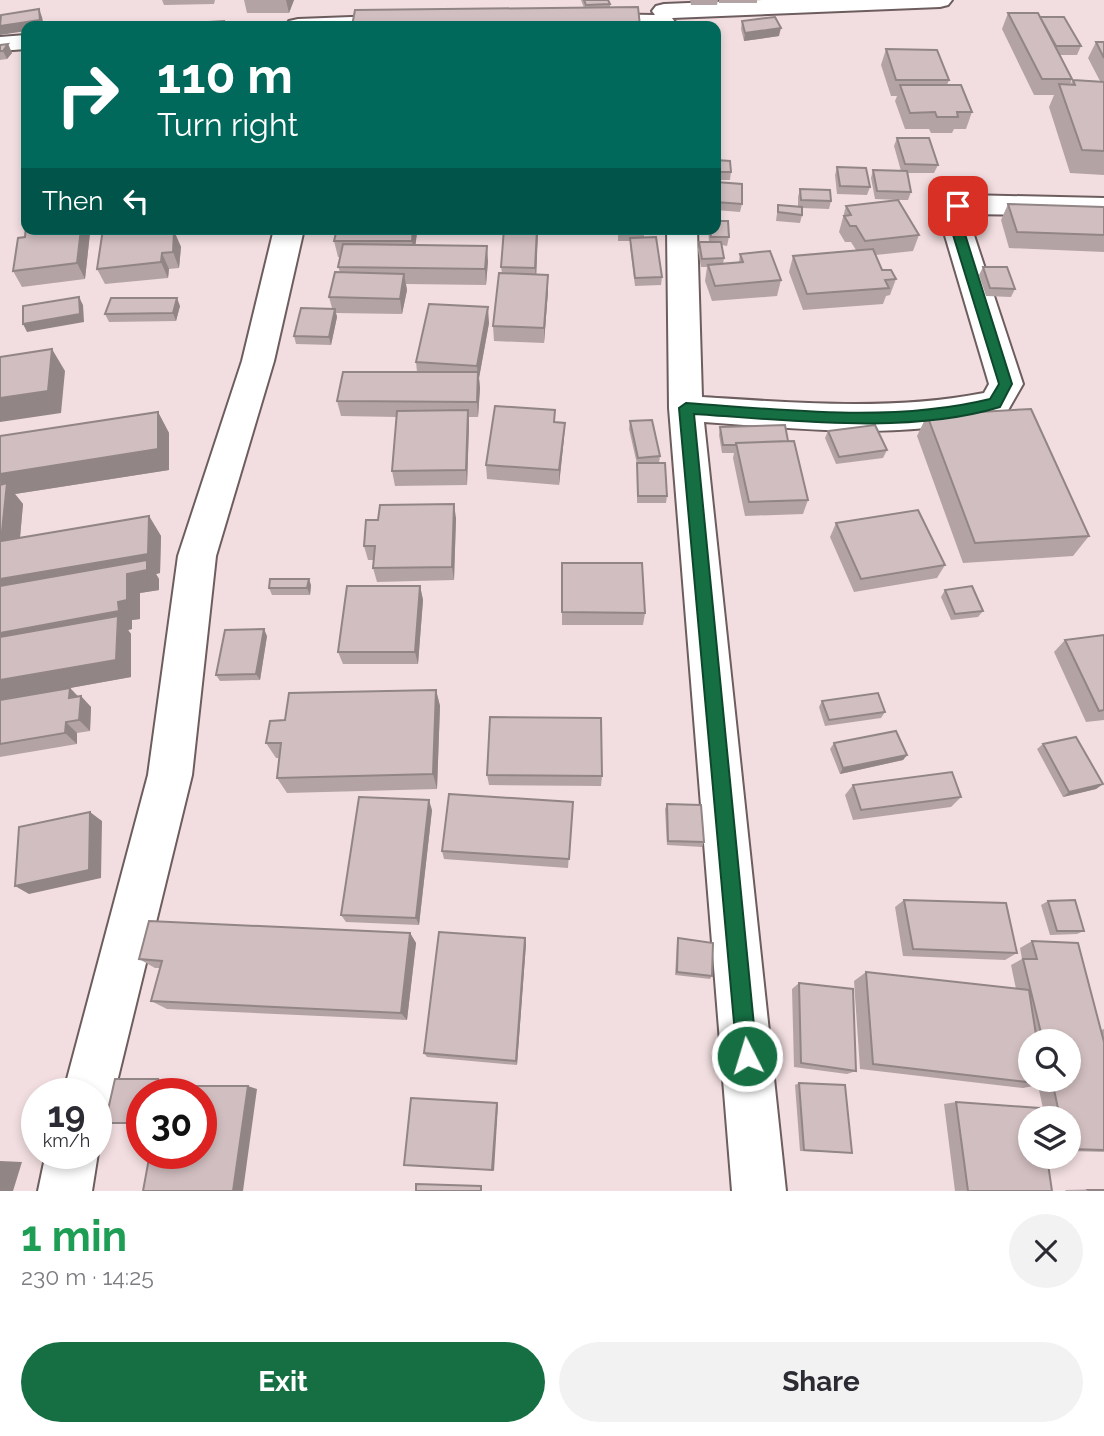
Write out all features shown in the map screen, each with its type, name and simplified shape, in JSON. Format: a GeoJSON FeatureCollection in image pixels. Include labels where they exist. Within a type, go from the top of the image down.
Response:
{"type":"FeatureCollection","features":[{"type":"Feature","properties":{"kind":"street"},"geometry":{"type":"LineString","coordinates":[[568,21],[940,0]]}},
{"type":"Feature","properties":{"kind":"street"},"geometry":{"type":"LineString","coordinates":[[0,44],[21,42]]}},
{"type":"Feature","properties":{"kind":"street"},"geometry":{"type":"LineString","coordinates":[[686,408],[839,418],[957,413],[995,403],[1006,384],[952,212],[965,204],[1104,207]]}},
{"type":"Feature","properties":{"kind":"street"},"geometry":{"type":"LineString","coordinates":[[92,1078],[170,775],[197,556],[258,361],[287,235]]}},
{"type":"Feature","properties":{"kind":"street"},"geometry":{"type":"LineString","coordinates":[[682,235],[686,408],[760,1191]]}},
{"type":"Feature","properties":{"kind":"street"},"geometry":{"type":"LineString","coordinates":[[65,1191],[69,1169]]}},
{"type":"Feature","properties":{"kind":"building"},"geometry":{"type":"Polygon","coordinates":[[[584,0],[608,0],[610,4],[586,5],[584,0]]]}},
{"type":"Feature","properties":{"kind":"building"},"geometry":{"type":"Polygon","coordinates":[[[638,7],[639,21],[353,21],[355,10],[638,7]]]}},
{"type":"Feature","properties":{"kind":"building"},"geometry":{"type":"Polygon","coordinates":[[[39,9],[40,20],[0,26],[1,15],[39,9]]]}},
{"type":"Feature","properties":{"kind":"building"},"geometry":{"type":"Polygon","coordinates":[[[1008,13],[1038,13],[1072,79],[1042,79],[1008,13]]]}},
{"type":"Feature","properties":{"kind":"building"},"geometry":{"type":"Polygon","coordinates":[[[775,17],[781,28],[745,33],[742,21],[775,17]]]}},
{"type":"Feature","properties":{"kind":"building"},"geometry":{"type":"Polygon","coordinates":[[[1040,17],[1064,17],[1081,46],[1056,46],[1040,17]]]}},
{"type":"Feature","properties":{"kind":"building"},"geometry":{"type":"Polygon","coordinates":[[[1096,42],[1104,42],[1104,58],[1096,42]]]}},
{"type":"Feature","properties":{"kind":"building"},"geometry":{"type":"Polygon","coordinates":[[[8,44],[3,51],[0,51],[0,45],[8,44]]]}},
{"type":"Feature","properties":{"kind":"building"},"geometry":{"type":"Polygon","coordinates":[[[886,49],[937,50],[949,80],[896,80],[886,49]]]}},
{"type":"Feature","properties":{"kind":"building"},"geometry":{"type":"Polygon","coordinates":[[[1073,80],[1104,82],[1104,151],[1082,150],[1059,84],[1075,85],[1073,80]]]}},
{"type":"Feature","properties":{"kind":"building"},"geometry":{"type":"Polygon","coordinates":[[[900,85],[961,85],[972,112],[957,112],[958,117],[937,117],[935,112],[910,113],[900,85]]]}},
{"type":"Feature","properties":{"kind":"building"},"geometry":{"type":"Polygon","coordinates":[[[897,138],[929,138],[938,165],[905,164],[897,138]]]}},
{"type":"Feature","properties":{"kind":"building"},"geometry":{"type":"Polygon","coordinates":[[[721,160],[730,161],[731,172],[721,172],[721,160]]]}},
{"type":"Feature","properties":{"kind":"building"},"geometry":{"type":"Polygon","coordinates":[[[837,167],[866,168],[870,187],[840,186],[837,167]]]}},
{"type":"Feature","properties":{"kind":"building"},"geometry":{"type":"Polygon","coordinates":[[[873,170],[907,171],[911,192],[877,191],[873,170]]]}},
{"type":"Feature","properties":{"kind":"building"},"geometry":{"type":"Polygon","coordinates":[[[721,182],[742,184],[742,204],[721,202],[721,182]]]}},
{"type":"Feature","properties":{"kind":"building"},"geometry":{"type":"Polygon","coordinates":[[[800,189],[830,190],[831,201],[801,200],[800,189]]]}},
{"type":"Feature","properties":{"kind":"building"},"geometry":{"type":"Polygon","coordinates":[[[898,200],[919,235],[865,241],[856,226],[850,226],[844,216],[851,215],[846,206],[898,200]]]}},
{"type":"Feature","properties":{"kind":"building"},"geometry":{"type":"Polygon","coordinates":[[[1008,204],[1104,207],[1104,235],[1017,232],[1008,204]]]}},
{"type":"Feature","properties":{"kind":"building"},"geometry":{"type":"Polygon","coordinates":[[[778,205],[802,207],[802,215],[778,212],[778,205]]]}},
{"type":"Feature","properties":{"kind":"building"},"geometry":{"type":"Polygon","coordinates":[[[721,221],[728,221],[729,237],[711,237],[721,235],[721,221]]]}},
{"type":"Feature","properties":{"kind":"building"},"geometry":{"type":"Polygon","coordinates":[[[80,235],[77,263],[13,271],[18,238],[80,235]]]}},
{"type":"Feature","properties":{"kind":"building"},"geometry":{"type":"Polygon","coordinates":[[[102,235],[174,235],[173,252],[162,253],[161,262],[97,269],[102,235]]]}},
{"type":"Feature","properties":{"kind":"building"},"geometry":{"type":"Polygon","coordinates":[[[336,235],[412,235],[412,241],[334,241],[336,235]]]}},
{"type":"Feature","properties":{"kind":"building"},"geometry":{"type":"Polygon","coordinates":[[[504,235],[537,235],[535,268],[501,267],[504,235]]]}},
{"type":"Feature","properties":{"kind":"building"},"geometry":{"type":"Polygon","coordinates":[[[656,237],[662,277],[635,278],[630,238],[656,237]]]}},
{"type":"Feature","properties":{"kind":"building"},"geometry":{"type":"Polygon","coordinates":[[[699,242],[721,242],[724,258],[702,259],[699,242]]]}},
{"type":"Feature","properties":{"kind":"building"},"geometry":{"type":"Polygon","coordinates":[[[343,244],[487,246],[485,269],[338,267],[343,244]]]}},
{"type":"Feature","properties":{"kind":"building"},"geometry":{"type":"Polygon","coordinates":[[[873,249],[882,270],[891,270],[896,279],[885,280],[889,288],[807,294],[793,256],[873,249]]]}},
{"type":"Feature","properties":{"kind":"building"},"geometry":{"type":"Polygon","coordinates":[[[770,251],[781,280],[715,286],[708,265],[743,262],[740,254],[770,251]]]}},
{"type":"Feature","properties":{"kind":"building"},"geometry":{"type":"Polygon","coordinates":[[[983,267],[1007,267],[1015,289],[990,288],[983,267]]]}},
{"type":"Feature","properties":{"kind":"building"},"geometry":{"type":"Polygon","coordinates":[[[335,272],[404,274],[400,299],[329,297],[335,272]]]}},
{"type":"Feature","properties":{"kind":"building"},"geometry":{"type":"Polygon","coordinates":[[[499,273],[548,275],[544,328],[493,326],[499,273]]]}},
{"type":"Feature","properties":{"kind":"building"},"geometry":{"type":"Polygon","coordinates":[[[79,297],[80,314],[23,324],[23,306],[79,297]]]}},
{"type":"Feature","properties":{"kind":"building"},"geometry":{"type":"Polygon","coordinates":[[[111,298],[177,298],[173,313],[105,314],[111,298]]]}},
{"type":"Feature","properties":{"kind":"building"},"geometry":{"type":"Polygon","coordinates":[[[429,304],[488,307],[477,366],[416,362],[429,304]]]}},
{"type":"Feature","properties":{"kind":"building"},"geometry":{"type":"Polygon","coordinates":[[[301,308],[335,309],[329,337],[294,336],[301,308]]]}},
{"type":"Feature","properties":{"kind":"building"},"geometry":{"type":"Polygon","coordinates":[[[52,349],[48,391],[0,398],[0,357],[52,349]]]}},
{"type":"Feature","properties":{"kind":"building"},"geometry":{"type":"Polygon","coordinates":[[[343,372],[478,372],[477,402],[337,401],[343,372]]]}},
{"type":"Feature","properties":{"kind":"building"},"geometry":{"type":"Polygon","coordinates":[[[495,406],[555,410],[554,422],[565,423],[559,470],[486,465],[495,406]]]}},
{"type":"Feature","properties":{"kind":"building"},"geometry":{"type":"Polygon","coordinates":[[[1031,409],[1089,536],[975,543],[927,415],[1031,409]]]}},
{"type":"Feature","properties":{"kind":"building"},"geometry":{"type":"Polygon","coordinates":[[[468,410],[466,470],[392,471],[397,411],[468,410]]]}},
{"type":"Feature","properties":{"kind":"building"},"geometry":{"type":"Polygon","coordinates":[[[158,412],[158,449],[0,474],[0,436],[158,412]]]}},
{"type":"Feature","properties":{"kind":"building"},"geometry":{"type":"Polygon","coordinates":[[[652,420],[660,456],[638,458],[630,421],[652,420]]]}},
{"type":"Feature","properties":{"kind":"building"},"geometry":{"type":"Polygon","coordinates":[[[785,425],[788,441],[723,445],[720,427],[785,425]]]}},
{"type":"Feature","properties":{"kind":"building"},"geometry":{"type":"Polygon","coordinates":[[[875,425],[887,450],[839,457],[828,431],[875,425]]]}},
{"type":"Feature","properties":{"kind":"building"},"geometry":{"type":"Polygon","coordinates":[[[794,441],[808,500],[749,502],[736,443],[794,441]]]}},
{"type":"Feature","properties":{"kind":"building"},"geometry":{"type":"Polygon","coordinates":[[[637,463],[665,463],[667,496],[638,496],[637,463]]]}},
{"type":"Feature","properties":{"kind":"building"},"geometry":{"type":"Polygon","coordinates":[[[7,483],[1,541],[149,516],[148,554],[0,579],[0,485],[7,483]]]}},
{"type":"Feature","properties":{"kind":"building"},"geometry":{"type":"Polygon","coordinates":[[[454,504],[452,567],[373,568],[375,546],[364,546],[366,520],[378,520],[380,505],[454,504]]]}},
{"type":"Feature","properties":{"kind":"building"},"geometry":{"type":"Polygon","coordinates":[[[918,510],[945,565],[861,579],[836,523],[918,510]]]}},
{"type":"Feature","properties":{"kind":"building"},"geometry":{"type":"Polygon","coordinates":[[[147,560],[147,570],[127,574],[127,600],[118,602],[119,611],[0,633],[0,586],[147,560]]]}},
{"type":"Feature","properties":{"kind":"building"},"geometry":{"type":"Polygon","coordinates":[[[562,563],[642,563],[645,613],[562,612],[562,563]]]}},
{"type":"Feature","properties":{"kind":"building"},"geometry":{"type":"Polygon","coordinates":[[[270,579],[309,579],[307,588],[269,588],[270,579]]]}},
{"type":"Feature","properties":{"kind":"building"},"geometry":{"type":"Polygon","coordinates":[[[347,586],[420,586],[415,652],[338,652],[347,586]]]}},
{"type":"Feature","properties":{"kind":"building"},"geometry":{"type":"Polygon","coordinates":[[[972,586],[983,611],[955,614],[945,590],[972,586]]]}},
{"type":"Feature","properties":{"kind":"building"},"geometry":{"type":"Polygon","coordinates":[[[118,616],[116,660],[0,680],[0,637],[118,616]]]}},
{"type":"Feature","properties":{"kind":"building"},"geometry":{"type":"Polygon","coordinates":[[[264,629],[256,674],[216,675],[225,630],[264,629]]]}},
{"type":"Feature","properties":{"kind":"building"},"geometry":{"type":"Polygon","coordinates":[[[1104,635],[1104,710],[1099,711],[1065,640],[1104,635]]]}},
{"type":"Feature","properties":{"kind":"building"},"geometry":{"type":"Polygon","coordinates":[[[70,688],[69,698],[81,696],[79,720],[66,722],[65,733],[0,744],[0,700],[70,688]]]}},
{"type":"Feature","properties":{"kind":"building"},"geometry":{"type":"Polygon","coordinates":[[[436,690],[433,774],[277,778],[281,743],[266,743],[270,721],[285,720],[289,693],[436,690]]]}},
{"type":"Feature","properties":{"kind":"building"},"geometry":{"type":"Polygon","coordinates":[[[878,693],[885,712],[829,720],[822,701],[878,693]]]}},
{"type":"Feature","properties":{"kind":"building"},"geometry":{"type":"Polygon","coordinates":[[[490,717],[601,718],[602,776],[487,775],[490,717]]]}},
{"type":"Feature","properties":{"kind":"building"},"geometry":{"type":"Polygon","coordinates":[[[896,731],[907,755],[843,768],[834,743],[896,731]]]}},
{"type":"Feature","properties":{"kind":"building"},"geometry":{"type":"Polygon","coordinates":[[[1076,737],[1103,784],[1069,792],[1043,744],[1076,737]]]}},
{"type":"Feature","properties":{"kind":"building"},"geometry":{"type":"Polygon","coordinates":[[[952,772],[961,797],[861,810],[853,785],[952,772]]]}},
{"type":"Feature","properties":{"kind":"building"},"geometry":{"type":"Polygon","coordinates":[[[449,794],[573,802],[569,859],[442,851],[449,794]]]}},
{"type":"Feature","properties":{"kind":"building"},"geometry":{"type":"Polygon","coordinates":[[[359,797],[429,800],[416,918],[341,915],[359,797]]]}},
{"type":"Feature","properties":{"kind":"building"},"geometry":{"type":"Polygon","coordinates":[[[667,804],[701,805],[704,842],[668,841],[667,804]]]}},
{"type":"Feature","properties":{"kind":"building"},"geometry":{"type":"Polygon","coordinates":[[[90,812],[89,870],[15,886],[19,827],[90,812]]]}},
{"type":"Feature","properties":{"kind":"building"},"geometry":{"type":"Polygon","coordinates":[[[904,900],[1006,903],[1017,953],[913,949],[904,900]]]}},
{"type":"Feature","properties":{"kind":"building"},"geometry":{"type":"Polygon","coordinates":[[[1075,900],[1084,931],[1057,931],[1048,901],[1075,900]]]}},
{"type":"Feature","properties":{"kind":"building"},"geometry":{"type":"Polygon","coordinates":[[[149,921],[410,933],[401,1013],[151,1001],[162,961],[139,959],[149,921]]]}},
{"type":"Feature","properties":{"kind":"building"},"geometry":{"type":"Polygon","coordinates":[[[439,932],[525,938],[516,1061],[424,1053],[439,932]]]}},
{"type":"Feature","properties":{"kind":"building"},"geometry":{"type":"Polygon","coordinates":[[[678,938],[713,943],[712,976],[677,972],[678,938]]]}},
{"type":"Feature","properties":{"kind":"building"},"geometry":{"type":"Polygon","coordinates":[[[1032,941],[1078,943],[1104,1042],[1104,1150],[1081,1149],[1081,1106],[1057,1106],[1055,1092],[1081,1092],[1081,1029],[1040,1029],[1023,959],[1037,959],[1032,941]]]}},
{"type":"Feature","properties":{"kind":"building"},"geometry":{"type":"Polygon","coordinates":[[[866,972],[1029,990],[1035,1029],[1018,1029],[1018,1081],[873,1064],[866,972]]]}},
{"type":"Feature","properties":{"kind":"building"},"geometry":{"type":"Polygon","coordinates":[[[799,983],[853,989],[856,1071],[801,1063],[799,983]]]}},
{"type":"Feature","properties":{"kind":"building"},"geometry":{"type":"Polygon","coordinates":[[[115,1079],[126,1079],[126,1123],[112,1123],[115,1079]]]}},
{"type":"Feature","properties":{"kind":"building"},"geometry":{"type":"Polygon","coordinates":[[[799,1083],[845,1085],[852,1153],[804,1150],[799,1083]]]}},
{"type":"Feature","properties":{"kind":"building"},"geometry":{"type":"Polygon","coordinates":[[[217,1086],[248,1086],[233,1191],[143,1191],[147,1169],[217,1169],[217,1086]]]}},
{"type":"Feature","properties":{"kind":"building"},"geometry":{"type":"Polygon","coordinates":[[[411,1098],[497,1103],[492,1170],[404,1165],[411,1098]]]}},
{"type":"Feature","properties":{"kind":"building"},"geometry":{"type":"Polygon","coordinates":[[[956,1102],[1018,1106],[1018,1169],[1049,1169],[1052,1191],[968,1191],[956,1102]]]}},
{"type":"Feature","properties":{"kind":"building"},"geometry":{"type":"Polygon","coordinates":[[[416,1184],[481,1186],[481,1191],[416,1191],[416,1184]]]}},
{"type":"Feature","properties":{"kind":"route"},"geometry":{"type":"LineString","coordinates":[[747,1056],[686,408],[839,418],[957,413],[995,403],[1006,384],[952,212],[958,206]]}}]}
